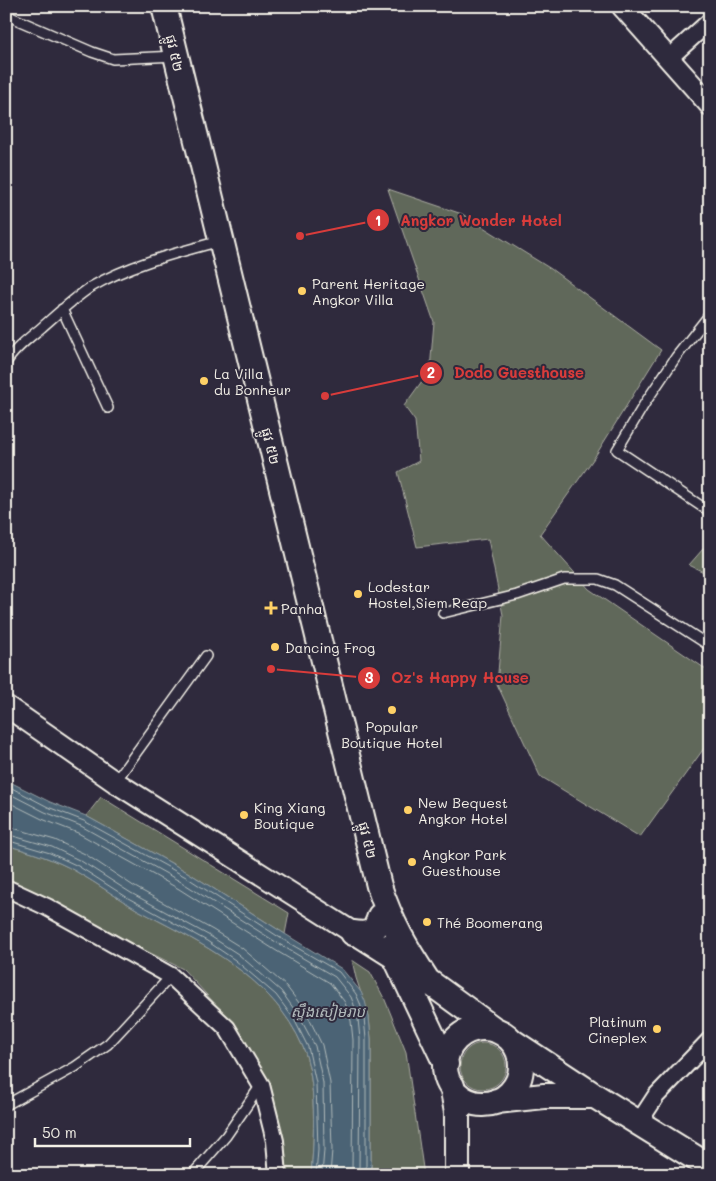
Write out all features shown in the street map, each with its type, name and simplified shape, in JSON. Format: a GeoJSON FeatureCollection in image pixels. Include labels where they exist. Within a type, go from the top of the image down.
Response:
{"type":"FeatureCollection","features":[{"type":"Feature","properties":{"kind":"main road","name":"ផ្លូវ ៥២"},"geometry":{"type":"LineString","coordinates":[[164,6],[379,886],[396,931],[427,980]]}},
{"type":"Feature","properties":{"kind":"main road","name":"ផ្លូវ ៥២"},"geometry":{"type":"LineString","coordinates":[[379,886],[380,916],[386,936],[449,1075]]}},
{"type":"Feature","properties":{"kind":"main road"},"geometry":{"type":"LineString","coordinates":[[352,933],[365,934],[370,932],[378,924],[380,916]]}},
{"type":"Feature","properties":{"kind":"main road"},"geometry":{"type":"LineString","coordinates":[[398,961],[504,1036],[595,1096],[710,1167]]}},
{"type":"Feature","properties":{"kind":"main road"},"geometry":{"type":"LineString","coordinates":[[457,1138],[465,1126],[494,1102],[509,1094],[517,1083],[521,1070],[520,1056],[504,1036],[484,1028],[462,1034],[454,1042],[448,1053],[449,1075],[457,1112],[457,1138],[457,1175]]}},
{"type":"Feature","properties":{"kind":"main road"},"geometry":{"type":"LineString","coordinates":[[449,1075],[459,1095],[468,1101],[479,1103],[544,1096],[595,1096]]}},
{"type":"Feature","properties":{"kind":"street"},"geometry":{"type":"LineString","coordinates":[[622,6],[710,105]]}},
{"type":"Feature","properties":{"kind":"street"},"geometry":{"type":"LineString","coordinates":[[668,59],[710,21]]}},
{"type":"Feature","properties":{"kind":"street"},"geometry":{"type":"LineString","coordinates":[[6,706],[115,782],[398,961]]}},
{"type":"Feature","properties":{"kind":"street"},"geometry":{"type":"LineString","coordinates":[[6,888],[47,907],[171,976],[227,1028],[261,1085],[275,1141],[278,1175]]}},
{"type":"Feature","properties":{"kind":"street"},"geometry":{"type":"LineString","coordinates":[[639,1122],[656,1096],[710,1040]]}},
{"type":"Feature","properties":{"kind":"lane"},"geometry":{"type":"LineString","coordinates":[[6,15],[92,52],[113,59],[176,56]]}},
{"type":"Feature","properties":{"kind":"lane"},"geometry":{"type":"LineString","coordinates":[[6,364],[16,351],[62,309],[91,287],[116,274],[159,257],[220,241]]}},
{"type":"Feature","properties":{"kind":"lane"},"geometry":{"type":"LineString","coordinates":[[62,309],[108,408]]}},
{"type":"Feature","properties":{"kind":"lane"},"geometry":{"type":"LineString","coordinates":[[710,314],[676,357],[645,403],[617,450],[710,512]]}},
{"type":"Feature","properties":{"kind":"lane"},"geometry":{"type":"LineString","coordinates":[[443,613],[518,595],[564,579],[598,579],[615,585],[710,646]]}},
{"type":"Feature","properties":{"kind":"lane"},"geometry":{"type":"LineString","coordinates":[[115,782],[206,656]]}},
{"type":"Feature","properties":{"kind":"lane"},"geometry":{"type":"LineString","coordinates":[[6,1105],[75,1067],[108,1044],[171,976]]}},
{"type":"Feature","properties":{"kind":"lane"},"geometry":{"type":"LineString","coordinates":[[192,1175],[226,1136],[261,1085]]}},
{"type":"Feature","properties":{"kind":"green space"},"geometry":{"type":"Polygon","coordinates":[[[388,189],[462,214],[551,269],[661,350],[594,458],[540,534],[589,589],[710,672],[710,740],[640,837],[540,776],[497,684],[503,615],[488,539],[417,547],[398,472],[419,461],[415,421],[404,406],[430,370],[434,322],[388,189]]]}},
{"type":"Feature","properties":{"kind":"green space"},"geometry":{"type":"Polygon","coordinates":[[[710,541],[710,575],[689,565],[710,541]]]}},
{"type":"Feature","properties":{"kind":"green space"},"geometry":{"type":"Polygon","coordinates":[[[101,797],[289,913],[285,934],[189,873],[86,816],[101,797]]]}},
{"type":"Feature","properties":{"kind":"green space"},"geometry":{"type":"Polygon","coordinates":[[[6,845],[69,867],[138,910],[210,949],[254,982],[273,1001],[290,1022],[303,1047],[311,1076],[313,1144],[311,1175],[282,1175],[283,1149],[230,1020],[183,969],[6,882],[6,845]]]}},
{"type":"Feature","properties":{"kind":"green space"},"geometry":{"type":"Polygon","coordinates":[[[352,960],[370,972],[385,1000],[406,1052],[424,1175],[371,1175],[371,1039],[369,1017],[352,960]]]}},
{"type":"Feature","properties":{"kind":"green space"},"geometry":{"type":"Polygon","coordinates":[[[479,1043],[487,1043],[496,1047],[502,1053],[506,1066],[502,1079],[496,1085],[487,1089],[479,1089],[470,1085],[464,1079],[460,1070],[460,1062],[464,1053],[470,1047],[479,1043]]]}},
{"type":"Feature","properties":{"kind":"water","name":"ស្ទឹងសៀមរាប"},"geometry":{"type":"Polygon","coordinates":[[[6,780],[50,802],[86,816],[189,873],[342,969],[361,992],[369,1017],[371,1039],[371,1175],[311,1175],[313,1110],[311,1076],[303,1047],[290,1022],[273,1001],[254,982],[210,949],[138,910],[69,867],[6,845],[6,780]]]}},
{"type":"Feature","properties":{"kind":"place","name":"Angkor Wonder Hotel"},"geometry":{"type":"Point","coordinates":[300,236]}},
{"type":"Feature","properties":{"kind":"place","name":"Parent Heritage Angkor Villa"},"geometry":{"type":"Point","coordinates":[302,291]}},
{"type":"Feature","properties":{"kind":"place","name":"La Villa du Bonheur"},"geometry":{"type":"Point","coordinates":[204,381]}},
{"type":"Feature","properties":{"kind":"place","name":"Dodo Guesthouse"},"geometry":{"type":"Point","coordinates":[325,396]}},
{"type":"Feature","properties":{"kind":"place","name":"Lodestar Hostel,Siem Reap"},"geometry":{"type":"Point","coordinates":[358,594]}},
{"type":"Feature","properties":{"kind":"place","name":"Panha"},"geometry":{"type":"Point","coordinates":[271,608]}},
{"type":"Feature","properties":{"kind":"place","name":"Dancing Frog"},"geometry":{"type":"Point","coordinates":[275,647]}},
{"type":"Feature","properties":{"kind":"place","name":"Oz's Happy House"},"geometry":{"type":"Point","coordinates":[271,669]}},
{"type":"Feature","properties":{"kind":"place","name":"Popular Boutique Hotel"},"geometry":{"type":"Point","coordinates":[392,710]}},
{"type":"Feature","properties":{"kind":"place","name":"New Bequest Angkor Hotel"},"geometry":{"type":"Point","coordinates":[408,810]}},
{"type":"Feature","properties":{"kind":"place","name":"King Xiang Boutique"},"geometry":{"type":"Point","coordinates":[244,815]}},
{"type":"Feature","properties":{"kind":"place","name":"Angkor Park Guesthouse"},"geometry":{"type":"Point","coordinates":[412,862]}},
{"type":"Feature","properties":{"kind":"place","name":"Thé Boomerang"},"geometry":{"type":"Point","coordinates":[427,922]}},
{"type":"Feature","properties":{"kind":"place","name":"Platinum Cineplex"},"geometry":{"type":"Point","coordinates":[657,1029]}}]}
